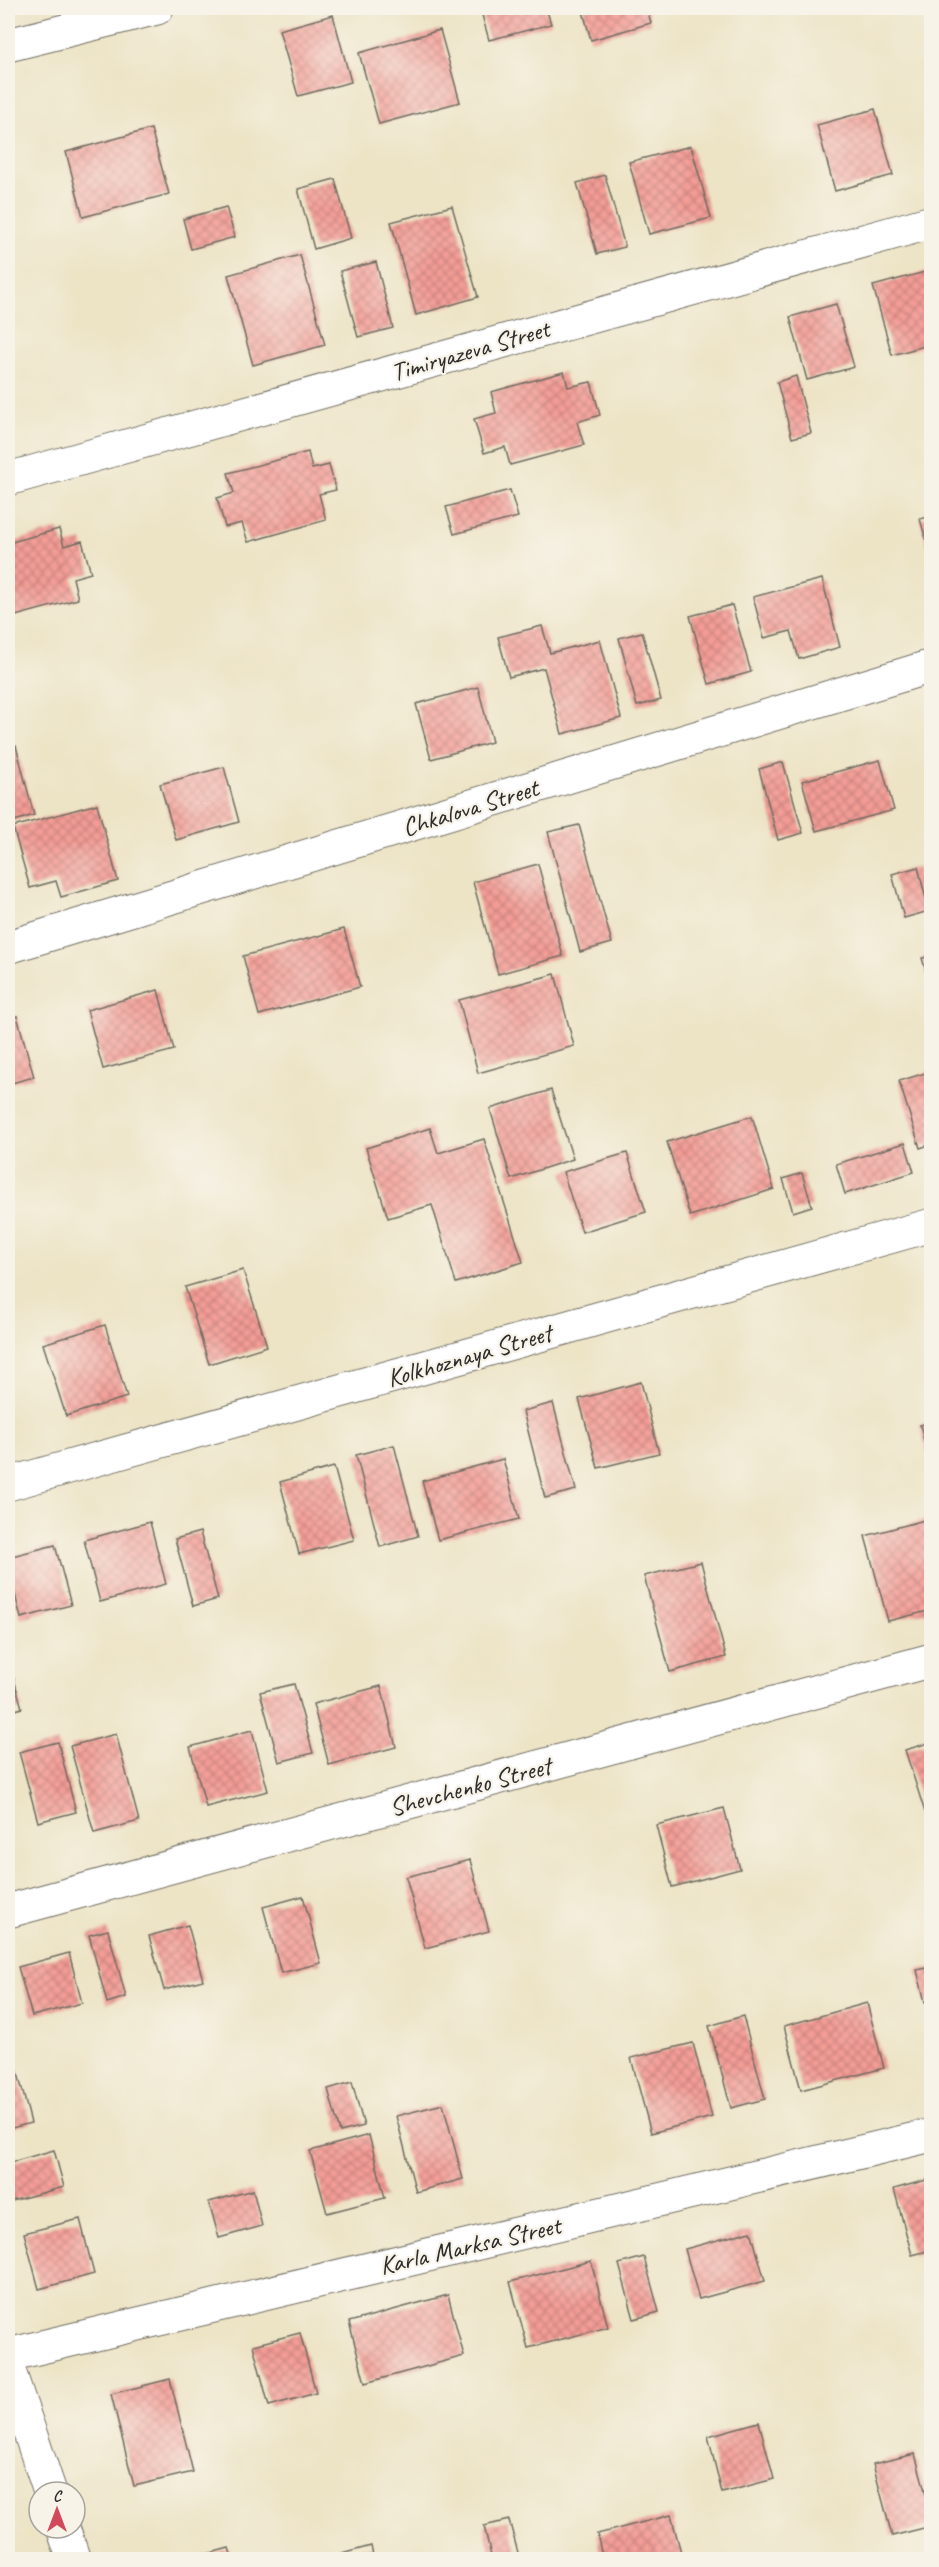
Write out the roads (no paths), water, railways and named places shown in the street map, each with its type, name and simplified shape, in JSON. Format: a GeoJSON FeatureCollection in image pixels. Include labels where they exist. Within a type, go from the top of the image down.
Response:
{"type":"FeatureCollection","features":[{"type":"Feature","properties":{"kind":"street"},"geometry":{"type":"LineString","coordinates":[[8,45],[157,8]]}},
{"type":"Feature","properties":{"kind":"street","name":"Timiryazeva Street"},"geometry":{"type":"LineString","coordinates":[[8,478],[932,222]]}},
{"type":"Feature","properties":{"kind":"street","name":"Chkalova Street"},"geometry":{"type":"LineString","coordinates":[[8,947],[932,666]]}},
{"type":"Feature","properties":{"kind":"street","name":"Kolkhoznaya Street"},"geometry":{"type":"LineString","coordinates":[[8,1484],[932,1226]]}},
{"type":"Feature","properties":{"kind":"street","name":"Shevchenko Street"},"geometry":{"type":"LineString","coordinates":[[8,1911],[932,1660]]}},
{"type":"Feature","properties":{"kind":"street","name":"Karla Marksa Street"},"geometry":{"type":"LineString","coordinates":[[8,2355],[932,2135]]}},
{"type":"Feature","properties":{"kind":"street"},"geometry":{"type":"LineString","coordinates":[[8,2368],[46,2480]]}},
{"type":"Feature","properties":{"kind":"street"},"geometry":{"type":"LineString","coordinates":[[67,2540],[74,2559]]}}]}
